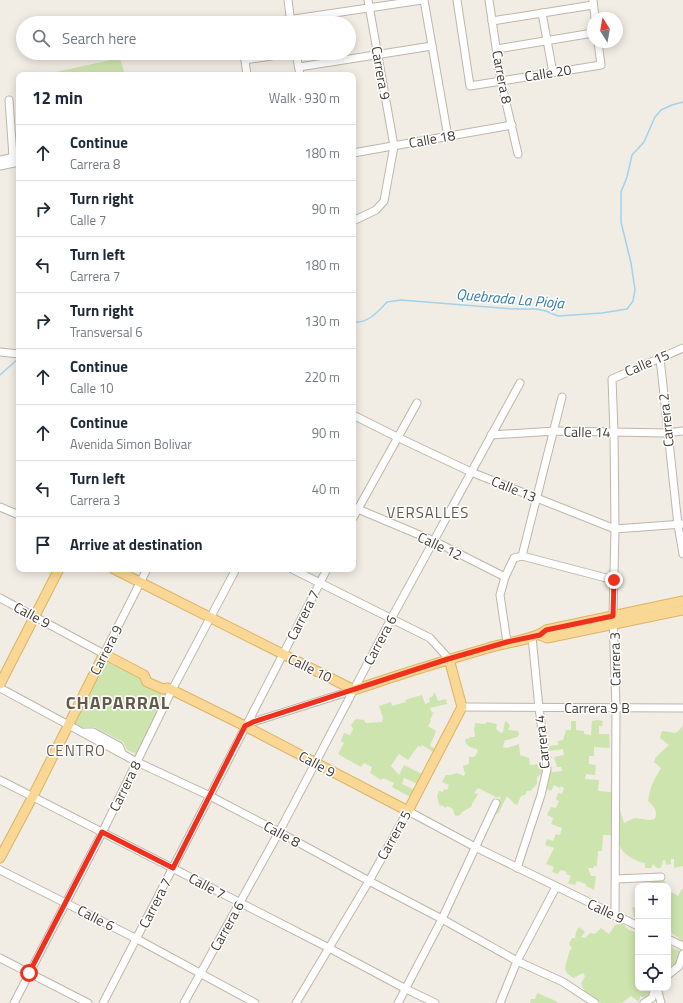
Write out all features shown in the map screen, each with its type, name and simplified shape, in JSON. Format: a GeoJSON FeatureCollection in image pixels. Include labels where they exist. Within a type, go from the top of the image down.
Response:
{"type":"FeatureCollection","features":[{"type":"Feature","properties":{"kind":"main road"},"geometry":{"type":"LineString","coordinates":[[0,684],[58,572]]}},
{"type":"Feature","properties":{"kind":"main road","name":"Calle 10"},"geometry":{"type":"LineString","coordinates":[[120,572],[354,690]]}},
{"type":"Feature","properties":{"kind":"main road"},"geometry":{"type":"LineString","coordinates":[[354,690],[448,659],[507,642],[536,636],[547,638],[683,601]]}},
{"type":"Feature","properties":{"kind":"main road"},"geometry":{"type":"LineString","coordinates":[[614,620],[683,610]]}},
{"type":"Feature","properties":{"kind":"main road","name":"Calle 9"},"geometry":{"type":"LineString","coordinates":[[104,654],[144,675],[147,682],[163,689],[168,688],[245,726],[408,811]]}},
{"type":"Feature","properties":{"kind":"main road","name":"Carrera 9"},"geometry":{"type":"LineString","coordinates":[[0,858],[33,796],[104,654]]}},
{"type":"Feature","properties":{"kind":"main road"},"geometry":{"type":"LineString","coordinates":[[448,659],[462,707]]}},
{"type":"Feature","properties":{"kind":"main road","name":"Carrera 5"},"geometry":{"type":"LineString","coordinates":[[408,811],[462,707]]}},
{"type":"Feature","properties":{"kind":"street"},"geometry":{"type":"LineString","coordinates":[[288,0],[290,16]]}},
{"type":"Feature","properties":{"kind":"street"},"geometry":{"type":"LineString","coordinates":[[314,16],[369,4],[423,0],[448,137]]}},
{"type":"Feature","properties":{"kind":"street","name":"Calle 20"},"geometry":{"type":"LineString","coordinates":[[457,0],[470,86],[601,65],[599,48]]}},
{"type":"Feature","properties":{"kind":"street","name":"Carrera 8"},"geometry":{"type":"LineString","coordinates":[[489,0],[501,81],[518,154]]}},
{"type":"Feature","properties":{"kind":"street"},"geometry":{"type":"LineString","coordinates":[[492,21],[542,13],[593,2],[594,12]]}},
{"type":"Feature","properties":{"kind":"street","name":"Carrera 9"},"geometry":{"type":"LineString","coordinates":[[369,4],[394,146]]}},
{"type":"Feature","properties":{"kind":"street"},"geometry":{"type":"LineString","coordinates":[[542,13],[553,73]]}},
{"type":"Feature","properties":{"kind":"street"},"geometry":{"type":"LineString","coordinates":[[497,49],[587,34]]}},
{"type":"Feature","properties":{"kind":"street"},"geometry":{"type":"LineString","coordinates":[[356,57],[432,46]]}},
{"type":"Feature","properties":{"kind":"street"},"geometry":{"type":"LineString","coordinates":[[244,60],[246,72]]}},
{"type":"Feature","properties":{"kind":"street"},"geometry":{"type":"LineString","coordinates":[[297,60],[299,72]]}},
{"type":"Feature","properties":{"kind":"street"},"geometry":{"type":"LineString","coordinates":[[298,67],[341,60]]}},
{"type":"Feature","properties":{"kind":"street"},"geometry":{"type":"LineString","coordinates":[[9,100],[16,151]]}},
{"type":"Feature","properties":{"kind":"street","name":"Calle 18"},"geometry":{"type":"LineString","coordinates":[[356,152],[512,125]]}},
{"type":"Feature","properties":{"kind":"street"},"geometry":{"type":"LineString","coordinates":[[356,220],[376,210],[384,201],[394,146]]}},
{"type":"Feature","properties":{"kind":"street"},"geometry":{"type":"LineString","coordinates":[[0,160],[16,158]]}},
{"type":"Feature","properties":{"kind":"street"},"geometry":{"type":"LineString","coordinates":[[0,166],[16,158]]}},
{"type":"Feature","properties":{"kind":"street","name":"Calle 15"},"geometry":{"type":"LineString","coordinates":[[612,379],[683,348]]}},
{"type":"Feature","properties":{"kind":"street"},"geometry":{"type":"LineString","coordinates":[[0,352],[16,354]]}},
{"type":"Feature","properties":{"kind":"street","name":"Carrera 2"},"geometry":{"type":"LineString","coordinates":[[660,358],[667,433],[681,525],[683,554]]}},
{"type":"Feature","properties":{"kind":"street","name":"Carrera 3"},"geometry":{"type":"LineString","coordinates":[[612,379],[615,529],[615,916]]}},
{"type":"Feature","properties":{"kind":"street","name":"Carrera 6"},"geometry":{"type":"LineString","coordinates":[[184,1003],[279,832],[391,619],[520,383]]}},
{"type":"Feature","properties":{"kind":"street"},"geometry":{"type":"LineString","coordinates":[[522,556],[538,499],[562,397]]}},
{"type":"Feature","properties":{"kind":"street"},"geometry":{"type":"LineString","coordinates":[[356,506],[417,403]]}},
{"type":"Feature","properties":{"kind":"street","name":"Calle 13"},"geometry":{"type":"LineString","coordinates":[[356,417],[397,438],[472,472],[615,529],[681,525]]}},
{"type":"Feature","properties":{"kind":"street","name":"Calle 14"},"geometry":{"type":"LineString","coordinates":[[491,435],[555,431],[667,433],[683,430]]}},
{"type":"Feature","properties":{"kind":"street"},"geometry":{"type":"LineString","coordinates":[[0,507],[16,514]]}},
{"type":"Feature","properties":{"kind":"street","name":"Calle 12"},"geometry":{"type":"LineString","coordinates":[[356,508],[434,542],[505,577]]}},
{"type":"Feature","properties":{"kind":"street"},"geometry":{"type":"LineString","coordinates":[[507,642],[500,595],[505,577],[514,558],[522,556],[614,580]]}},
{"type":"Feature","properties":{"kind":"street","name":"Carrera 9"},"geometry":{"type":"LineString","coordinates":[[104,654],[146,572]]}},
{"type":"Feature","properties":{"kind":"street","name":"Carrera 8"},"geometry":{"type":"LineString","coordinates":[[14,1003],[102,832],[172,690],[234,572]]}},
{"type":"Feature","properties":{"kind":"street"},"geometry":{"type":"LineString","coordinates":[[298,572],[430,638],[448,659]]}},
{"type":"Feature","properties":{"kind":"street","name":"Carrera 7"},"geometry":{"type":"LineString","coordinates":[[103,1003],[326,572]]}},
{"type":"Feature","properties":{"kind":"street","name":"Calle 9"},"geometry":{"type":"LineString","coordinates":[[0,598],[104,654]]}},
{"type":"Feature","properties":{"kind":"street","name":"Carrera 4"},"geometry":{"type":"LineString","coordinates":[[517,868],[542,795],[547,770],[539,708],[536,636]]}},
{"type":"Feature","properties":{"kind":"street","name":"Calle 8"},"geometry":{"type":"LineString","coordinates":[[0,688],[84,732],[137,762],[210,796],[279,832],[517,961],[563,982],[595,1003]]}},
{"type":"Feature","properties":{"kind":"street"},"geometry":{"type":"LineString","coordinates":[[245,726],[253,722],[354,690]]}},
{"type":"Feature","properties":{"kind":"street","name":"Carrera 9 B"},"geometry":{"type":"LineString","coordinates":[[462,707],[683,708]]}},
{"type":"Feature","properties":{"kind":"street","name":"Calle 7"},"geometry":{"type":"LineString","coordinates":[[0,780],[329,948],[406,990],[435,1003]]}},
{"type":"Feature","properties":{"kind":"street"},"geometry":{"type":"LineString","coordinates":[[398,1003],[442,919],[496,803]]}},
{"type":"Feature","properties":{"kind":"street","name":"Calle 9"},"geometry":{"type":"LineString","coordinates":[[408,811],[475,848],[635,925]]}},
{"type":"Feature","properties":{"kind":"street","name":"Carrera 5"},"geometry":{"type":"LineString","coordinates":[[296,1003],[369,881],[408,811]]}},
{"type":"Feature","properties":{"kind":"street","name":"Calle 6"},"geometry":{"type":"LineString","coordinates":[[0,870],[137,939],[255,1003]]}},
{"type":"Feature","properties":{"kind":"street"},"geometry":{"type":"LineString","coordinates":[[616,879],[661,877]]}},
{"type":"Feature","properties":{"kind":"street"},"geometry":{"type":"LineString","coordinates":[[500,1003],[517,961],[556,887]]}},
{"type":"Feature","properties":{"kind":"street"},"geometry":{"type":"LineString","coordinates":[[671,940],[683,946]]}},
{"type":"Feature","properties":{"kind":"street"},"geometry":{"type":"LineString","coordinates":[[671,973],[679,966],[683,954]]}},
{"type":"Feature","properties":{"kind":"street"},"geometry":{"type":"LineString","coordinates":[[0,958],[88,1003]]}},
{"type":"Feature","properties":{"kind":"street"},"geometry":{"type":"LineString","coordinates":[[644,1003],[652,998],[655,991]]}},
{"type":"Feature","properties":{"kind":"street"},"geometry":{"type":"LineString","coordinates":[[657,991],[661,1003]]}},
{"type":"Feature","properties":{"kind":"green space"},"geometry":{"type":"Polygon","coordinates":[[[111,60],[121,60],[124,72],[56,72],[111,60]]]}},
{"type":"Feature","properties":{"kind":"green space"},"geometry":{"type":"Polygon","coordinates":[[[105,661],[139,677],[143,685],[166,695],[137,754],[127,750],[123,742],[94,727],[82,727],[74,723],[105,661]]]}},
{"type":"Feature","properties":{"kind":"green space"},"geometry":{"type":"Polygon","coordinates":[[[435,692],[438,701],[446,699],[447,704],[430,708],[432,713],[434,712],[428,726],[436,731],[430,746],[437,750],[435,753],[422,745],[421,747],[418,746],[408,760],[399,754],[391,766],[399,775],[404,765],[424,775],[418,784],[404,778],[402,784],[415,790],[409,802],[410,797],[392,787],[394,783],[383,778],[381,780],[370,773],[372,767],[364,763],[361,767],[338,754],[344,743],[341,741],[344,733],[350,735],[353,729],[351,725],[356,719],[364,720],[366,723],[382,722],[383,718],[379,706],[391,702],[392,706],[422,695],[425,704],[430,702],[429,698],[432,697],[435,692]]]}},
{"type":"Feature","properties":{"kind":"green space"},"geometry":{"type":"Polygon","coordinates":[[[505,721],[510,725],[508,730],[518,731],[519,735],[517,737],[505,740],[503,747],[507,748],[519,744],[520,755],[529,758],[530,765],[539,764],[544,766],[541,774],[537,777],[537,784],[530,791],[527,791],[525,795],[521,796],[517,805],[507,796],[498,814],[492,812],[501,797],[496,797],[478,788],[474,793],[478,794],[471,807],[462,812],[460,815],[456,816],[453,809],[447,806],[446,808],[441,805],[440,807],[437,796],[439,791],[443,792],[444,789],[447,790],[449,785],[442,782],[446,775],[457,773],[464,776],[463,766],[469,764],[469,757],[474,757],[478,752],[477,749],[468,745],[465,740],[467,738],[469,739],[470,737],[475,737],[475,723],[485,724],[487,722],[497,724],[496,729],[501,733],[503,732],[505,721]]]}},
{"type":"Feature","properties":{"kind":"green space"},"geometry":{"type":"Polygon","coordinates":[[[571,721],[576,721],[576,730],[584,731],[584,734],[591,735],[592,721],[603,721],[602,726],[599,726],[599,734],[609,734],[610,748],[594,747],[594,756],[589,756],[589,764],[596,765],[595,775],[586,774],[585,779],[599,780],[598,791],[610,792],[613,794],[614,833],[611,835],[603,835],[602,851],[598,851],[597,866],[594,866],[594,868],[588,868],[591,876],[596,876],[594,890],[586,886],[586,884],[577,881],[575,885],[568,883],[571,876],[566,874],[567,872],[561,870],[558,874],[552,872],[554,867],[546,864],[554,848],[545,845],[547,839],[553,841],[556,834],[560,835],[562,828],[551,824],[553,818],[547,815],[551,807],[556,808],[559,801],[556,800],[558,793],[562,794],[564,788],[554,785],[551,791],[545,788],[550,771],[562,771],[561,767],[557,767],[554,757],[564,755],[563,749],[549,751],[549,746],[558,745],[558,741],[563,740],[566,730],[571,730],[571,721]]]}},
{"type":"Feature","properties":{"kind":"green space"},"geometry":{"type":"Polygon","coordinates":[[[683,726],[683,866],[674,868],[674,859],[671,859],[671,864],[666,865],[665,860],[663,860],[661,868],[657,868],[653,864],[651,868],[645,868],[645,863],[629,856],[620,846],[617,830],[620,810],[624,823],[634,818],[649,820],[655,819],[655,809],[648,801],[653,784],[661,768],[654,762],[656,757],[669,745],[660,738],[662,731],[676,733],[683,726]]]}},
{"type":"Feature","properties":{"kind":"green space"},"geometry":{"type":"Polygon","coordinates":[[[651,881],[665,881],[665,883],[651,883],[651,881]]]}},
{"type":"Feature","properties":{"kind":"green space"},"geometry":{"type":"Polygon","coordinates":[[[683,889],[683,941],[671,932],[671,892],[678,896],[683,889]]]}},
{"type":"Feature","properties":{"kind":"green space"},"geometry":{"type":"Polygon","coordinates":[[[632,907],[635,907],[635,921],[632,907]]]}},
{"type":"Feature","properties":{"kind":"green space"},"geometry":{"type":"Polygon","coordinates":[[[623,924],[629,930],[635,932],[635,991],[651,991],[646,998],[640,996],[639,1002],[631,996],[622,1003],[601,1003],[589,997],[583,988],[581,984],[585,976],[583,973],[574,978],[568,974],[565,969],[569,952],[572,948],[569,944],[572,938],[575,938],[579,927],[585,932],[581,937],[585,938],[590,933],[595,934],[601,928],[609,934],[615,925],[623,924]]]}},
{"type":"Feature","properties":{"kind":"green space"},"geometry":{"type":"Polygon","coordinates":[[[671,946],[674,949],[679,950],[679,957],[671,969],[671,946]]]}},
{"type":"Feature","properties":{"kind":"green space"},"geometry":{"type":"Polygon","coordinates":[[[537,993],[558,1003],[530,1003],[531,999],[535,999],[537,993]]]}},
{"type":"Feature","properties":{"kind":"waterway","name":"Quebrada La Pioja"},"geometry":{"type":"LineString","coordinates":[[356,322],[368,319],[387,302],[401,300],[512,309],[536,309],[558,316],[602,313],[627,309],[633,301],[635,290],[631,263],[621,222],[621,192],[627,177],[632,155],[644,142],[655,117],[661,110],[683,102]]}},
{"type":"Feature","properties":{"kind":"waterway","name":"Quebrada La Pioja"},"geometry":{"type":"LineString","coordinates":[[0,375],[16,361]]}},
{"type":"Feature","properties":{"kind":"district","name":"VERSALLES"},"geometry":{"type":"Point","coordinates":[428,513]}},
{"type":"Feature","properties":{"kind":"district","name":"CHAPARRAL"},"geometry":{"type":"Point","coordinates":[118,703]}},
{"type":"Feature","properties":{"kind":"district","name":"CENTRO"},"geometry":{"type":"Point","coordinates":[76,751]}},
{"type":"Feature","properties":{"kind":"route"},"geometry":{"type":"LineString","coordinates":[[29,973],[102,832],[173,868],[245,726],[253,722],[344,694],[448,659],[507,642],[540,635],[546,630],[613,616],[614,580]]}}]}
